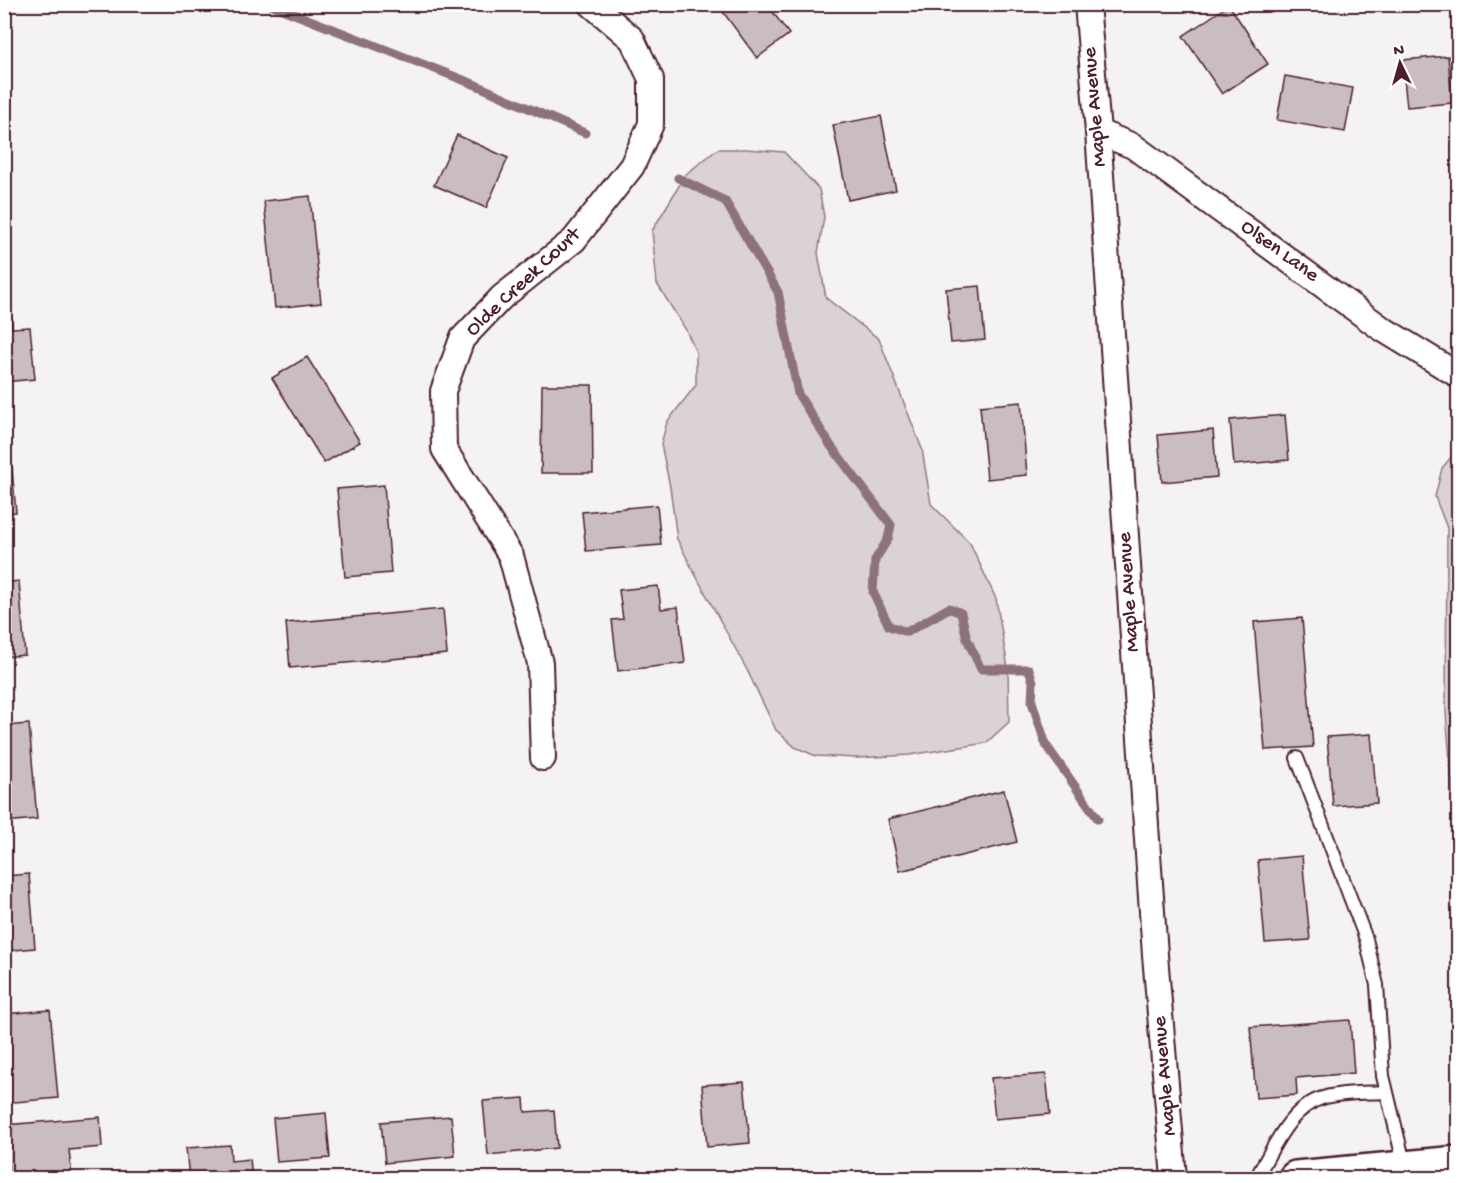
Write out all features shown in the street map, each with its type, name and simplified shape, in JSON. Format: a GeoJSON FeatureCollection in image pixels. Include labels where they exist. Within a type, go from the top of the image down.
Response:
{"type":"FeatureCollection","features":[{"type":"Feature","properties":{"kind":"street","name":"Olde Creek Court"},"geometry":{"type":"LineString","coordinates":[[543,758],[540,663],[511,556],[444,448],[443,391],[462,339],[502,297],[574,240],[632,166],[651,124],[651,79],[632,39],[591,4]]}},
{"type":"Feature","properties":{"kind":"street","name":"Maple Avenue"},"geometry":{"type":"LineString","coordinates":[[1087,4],[1174,1179]]}},
{"type":"Feature","properties":{"kind":"street","name":"Olsen Lane"},"geometry":{"type":"LineString","coordinates":[[1098,132],[1133,146],[1381,328],[1458,375]]}},
{"type":"Feature","properties":{"kind":"street"},"geometry":{"type":"LineString","coordinates":[[1296,1179],[1458,1163]]}},
{"type":"Feature","properties":{"kind":"lane"},"geometry":{"type":"LineString","coordinates":[[1297,758],[1366,939],[1377,985],[1383,1076],[1406,1168]]}},
{"type":"Feature","properties":{"kind":"lane"},"geometry":{"type":"LineString","coordinates":[[1256,1179],[1281,1134],[1304,1107],[1326,1097],[1386,1092]]}},
{"type":"Feature","properties":{"kind":"shaded area"},"geometry":{"type":"Polygon","coordinates":[[[718,149],[784,152],[819,189],[824,217],[818,253],[826,298],[879,339],[922,449],[931,504],[970,543],[996,599],[1008,668],[1009,722],[986,743],[909,755],[857,758],[816,756],[795,747],[776,730],[747,670],[677,539],[661,444],[667,422],[696,385],[696,352],[686,330],[657,284],[652,231],[686,174],[718,149]]]}},
{"type":"Feature","properties":{"kind":"shaded area"},"geometry":{"type":"Polygon","coordinates":[[[1458,449],[1458,927],[1453,882],[1454,809],[1446,712],[1447,528],[1435,497],[1442,468],[1458,449]]]}},
{"type":"Feature","properties":{"kind":"building"},"geometry":{"type":"Polygon","coordinates":[[[725,4],[767,4],[789,34],[757,58],[720,8],[725,4]]]}},
{"type":"Feature","properties":{"kind":"building"},"geometry":{"type":"Polygon","coordinates":[[[1229,5],[1268,64],[1222,94],[1183,36],[1229,5]]]}},
{"type":"Feature","properties":{"kind":"building"},"geometry":{"type":"Polygon","coordinates":[[[1448,56],[1452,103],[1407,107],[1402,60],[1448,56]]]}},
{"type":"Feature","properties":{"kind":"building"},"geometry":{"type":"Polygon","coordinates":[[[1285,76],[1353,88],[1345,132],[1277,120],[1285,76]]]}},
{"type":"Feature","properties":{"kind":"building"},"geometry":{"type":"Polygon","coordinates":[[[881,116],[896,190],[848,200],[833,125],[881,116]]]}},
{"type":"Feature","properties":{"kind":"building"},"geometry":{"type":"Polygon","coordinates":[[[457,135],[508,158],[486,208],[434,185],[457,135]]]}},
{"type":"Feature","properties":{"kind":"building"},"geometry":{"type":"Polygon","coordinates":[[[310,196],[321,303],[275,308],[264,201],[310,196]]]}},
{"type":"Feature","properties":{"kind":"building"},"geometry":{"type":"Polygon","coordinates":[[[980,286],[985,340],[951,343],[946,289],[980,286]]]}},
{"type":"Feature","properties":{"kind":"building"},"geometry":{"type":"Polygon","coordinates":[[[4,289],[9,289],[12,328],[30,327],[35,379],[4,382],[4,289]]]}},
{"type":"Feature","properties":{"kind":"building"},"geometry":{"type":"Polygon","coordinates":[[[307,357],[360,442],[324,463],[272,378],[307,357]]]}},
{"type":"Feature","properties":{"kind":"building"},"geometry":{"type":"Polygon","coordinates":[[[542,385],[592,385],[593,473],[541,473],[542,385]]]}},
{"type":"Feature","properties":{"kind":"building"},"geometry":{"type":"Polygon","coordinates":[[[1021,402],[1027,475],[987,479],[980,406],[1021,402]]]}},
{"type":"Feature","properties":{"kind":"building"},"geometry":{"type":"Polygon","coordinates":[[[1285,415],[1289,460],[1234,465],[1230,420],[1285,415]]]}},
{"type":"Feature","properties":{"kind":"building"},"geometry":{"type":"Polygon","coordinates":[[[8,427],[16,512],[4,513],[4,428],[8,427]]]}},
{"type":"Feature","properties":{"kind":"building"},"geometry":{"type":"Polygon","coordinates":[[[1213,430],[1217,477],[1162,482],[1158,435],[1213,430]]]}},
{"type":"Feature","properties":{"kind":"building"},"geometry":{"type":"Polygon","coordinates":[[[384,485],[391,573],[345,577],[337,489],[384,485]]]}},
{"type":"Feature","properties":{"kind":"building"},"geometry":{"type":"Polygon","coordinates":[[[657,505],[661,545],[586,551],[582,512],[657,505]]]}},
{"type":"Feature","properties":{"kind":"building"},"geometry":{"type":"Polygon","coordinates":[[[19,581],[25,655],[4,657],[4,583],[19,581]]]}},
{"type":"Feature","properties":{"kind":"building"},"geometry":{"type":"Polygon","coordinates":[[[658,586],[661,609],[678,607],[685,663],[618,671],[612,620],[623,619],[619,590],[658,586]]]}},
{"type":"Feature","properties":{"kind":"building"},"geometry":{"type":"Polygon","coordinates":[[[443,609],[447,654],[290,668],[286,623],[443,609]]]}},
{"type":"Feature","properties":{"kind":"building"},"geometry":{"type":"Polygon","coordinates":[[[1302,618],[1313,747],[1265,750],[1254,622],[1302,618]]]}},
{"type":"Feature","properties":{"kind":"building"},"geometry":{"type":"Polygon","coordinates":[[[29,724],[37,819],[4,822],[4,726],[29,724]]]}},
{"type":"Feature","properties":{"kind":"building"},"geometry":{"type":"Polygon","coordinates":[[[1371,734],[1377,803],[1333,806],[1327,737],[1371,734]]]}},
{"type":"Feature","properties":{"kind":"building"},"geometry":{"type":"Polygon","coordinates":[[[1004,790],[1017,842],[900,871],[888,819],[1004,790]]]}},
{"type":"Feature","properties":{"kind":"building"},"geometry":{"type":"Polygon","coordinates":[[[1302,856],[1310,940],[1265,943],[1258,860],[1302,856]]]}},
{"type":"Feature","properties":{"kind":"building"},"geometry":{"type":"Polygon","coordinates":[[[29,874],[35,948],[4,951],[4,876],[29,874]]]}},
{"type":"Feature","properties":{"kind":"building"},"geometry":{"type":"Polygon","coordinates":[[[50,1010],[58,1098],[4,1103],[4,1014],[50,1010]]]}},
{"type":"Feature","properties":{"kind":"building"},"geometry":{"type":"Polygon","coordinates":[[[1350,1020],[1354,1073],[1296,1078],[1297,1095],[1256,1098],[1250,1027],[1350,1020]]]}},
{"type":"Feature","properties":{"kind":"building"},"geometry":{"type":"Polygon","coordinates":[[[1046,1074],[1050,1114],[995,1119],[991,1078],[1046,1074]]]}},
{"type":"Feature","properties":{"kind":"building"},"geometry":{"type":"Polygon","coordinates":[[[744,1082],[750,1143],[707,1147],[702,1085],[744,1082]]]}},
{"type":"Feature","properties":{"kind":"building"},"geometry":{"type":"Polygon","coordinates":[[[524,1098],[525,1112],[554,1110],[557,1148],[488,1155],[483,1101],[524,1098]]]}},
{"type":"Feature","properties":{"kind":"building"},"geometry":{"type":"Polygon","coordinates":[[[326,1113],[330,1158],[277,1162],[273,1118],[326,1113]]]}},
{"type":"Feature","properties":{"kind":"building"},"geometry":{"type":"Polygon","coordinates":[[[451,1116],[455,1156],[385,1163],[381,1122],[451,1116]]]}},
{"type":"Feature","properties":{"kind":"building"},"geometry":{"type":"Polygon","coordinates":[[[100,1117],[102,1147],[69,1150],[72,1178],[9,1178],[5,1125],[100,1117]]]}},
{"type":"Feature","properties":{"kind":"building"},"geometry":{"type":"Polygon","coordinates":[[[230,1145],[231,1161],[250,1159],[252,1178],[189,1178],[186,1148],[230,1145]]]}},
{"type":"Feature","properties":{"kind":"waterway"},"geometry":{"type":"LineString","coordinates":[[269,4],[476,85],[585,133]]}},
{"type":"Feature","properties":{"kind":"waterway"},"geometry":{"type":"LineString","coordinates":[[678,178],[725,201],[778,292],[798,394],[831,446],[891,525],[888,539],[875,560],[873,592],[889,626],[907,632],[949,608],[961,613],[967,639],[981,669],[1029,669],[1033,682],[1032,702],[1046,745],[1098,819]]}}]}
